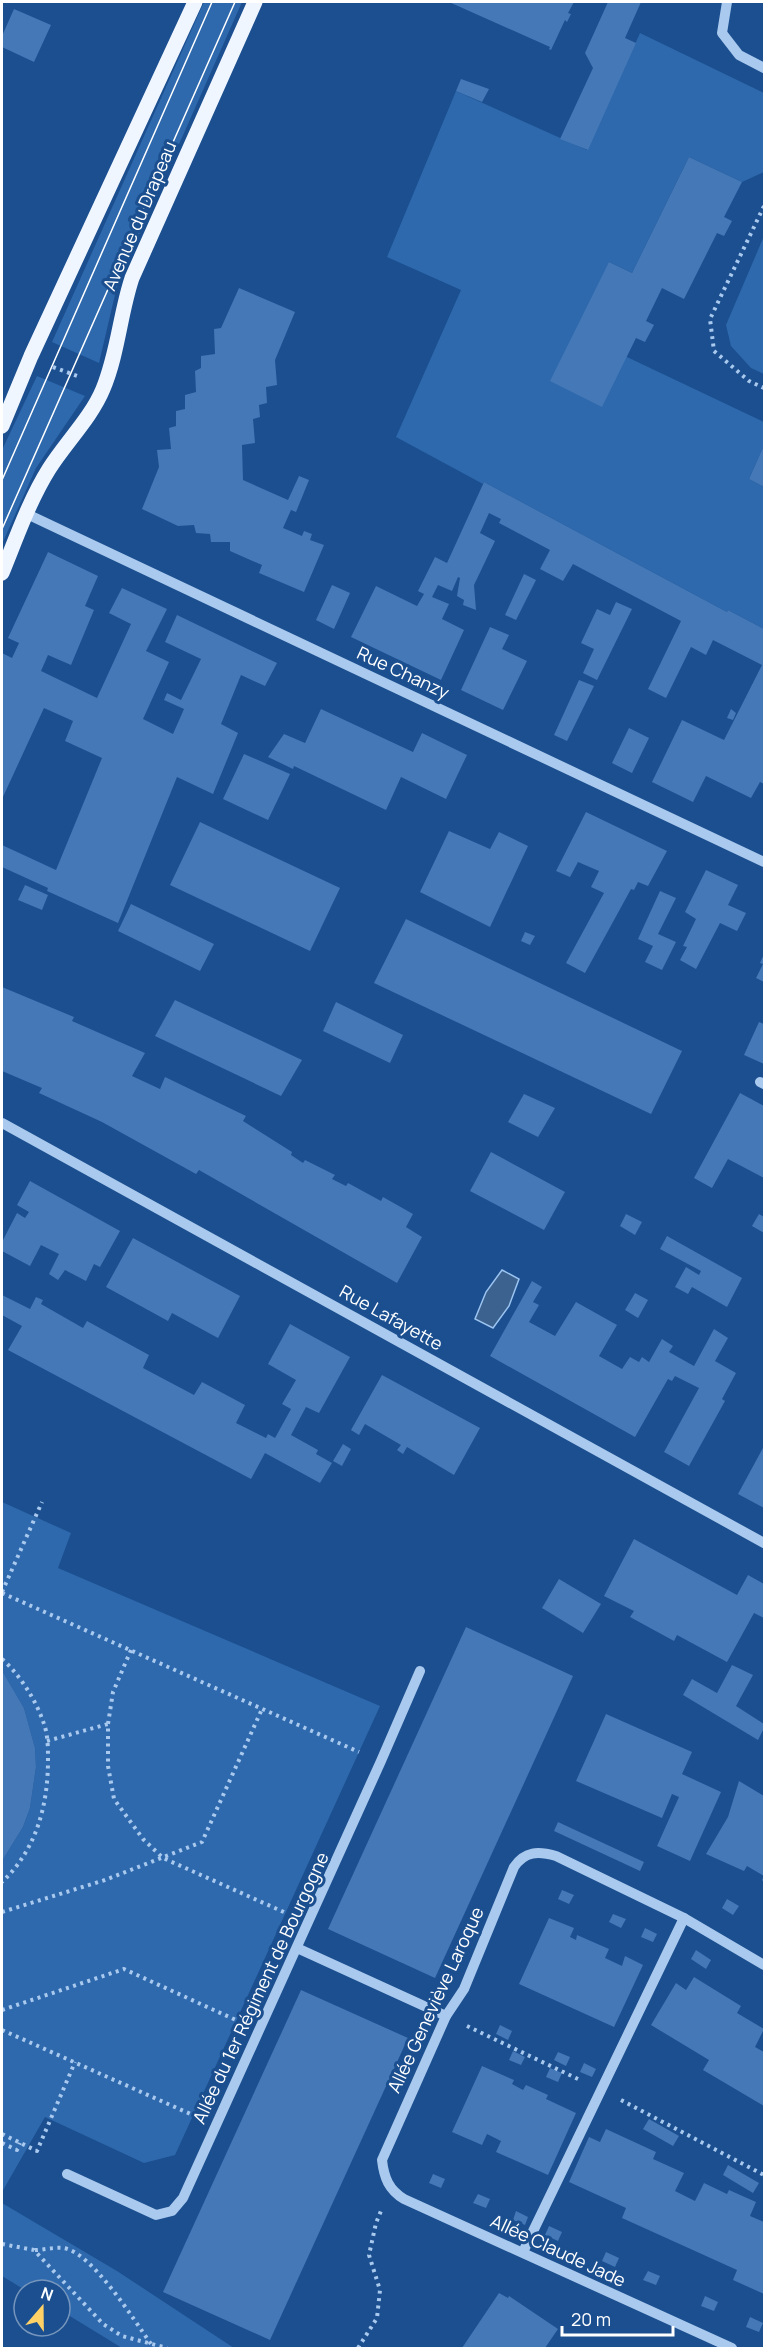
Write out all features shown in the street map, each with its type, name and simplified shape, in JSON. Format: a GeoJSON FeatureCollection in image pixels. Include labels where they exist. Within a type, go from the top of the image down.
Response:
{"type":"FeatureCollection","features":[{"type":"Feature","properties":{"kind":"main road","name":"Avenue du Drapeau"},"geometry":{"type":"LineString","coordinates":[[2,426],[31,356],[195,2]]}},
{"type":"Feature","properties":{"kind":"main road","name":"Avenue du Drapeau"},"geometry":{"type":"LineString","coordinates":[[2,573],[48,471],[91,411],[104,388],[117,342],[125,298],[132,278],[255,2]]}},
{"type":"Feature","properties":{"kind":"street"},"geometry":{"type":"LineString","coordinates":[[728,2],[722,33],[739,55],[765,68]]}},
{"type":"Feature","properties":{"kind":"street","name":"Rue Chanzy"},"geometry":{"type":"LineString","coordinates":[[27,514],[765,862]]}},
{"type":"Feature","properties":{"kind":"street","name":"Rue Lafayette"},"geometry":{"type":"LineString","coordinates":[[2,1123],[765,1543]]}},
{"type":"Feature","properties":{"kind":"street","name":"Allée du 1er Régiment de Bourgogne"},"geometry":{"type":"LineString","coordinates":[[67,2174],[156,2215],[172,2211],[183,2198],[309,1923],[420,1671]]}},
{"type":"Feature","properties":{"kind":"street","name":"Allée Geneviève Laroque"},"geometry":{"type":"LineString","coordinates":[[391,2189],[383,2170],[382,2160],[385,2152],[446,2016],[464,1989],[514,1867],[521,1858],[533,1852],[556,1857],[684,1918]]}},
{"type":"Feature","properties":{"kind":"street"},"geometry":{"type":"LineString","coordinates":[[523,2252],[684,1918],[765,1965]]}},
{"type":"Feature","properties":{"kind":"street"},"geometry":{"type":"LineString","coordinates":[[297,1948],[446,2016]]}},
{"type":"Feature","properties":{"kind":"street","name":"Allée Claude Jade"},"geometry":{"type":"LineString","coordinates":[[391,2189],[404,2199],[732,2349]]}},
{"type":"Feature","properties":{"kind":"path"},"geometry":{"type":"LineString","coordinates":[[765,206],[710,319],[714,351],[749,381],[765,388]]}},
{"type":"Feature","properties":{"kind":"path"},"geometry":{"type":"LineString","coordinates":[[31,356],[104,388]]}},
{"type":"Feature","properties":{"kind":"path"},"geometry":{"type":"LineString","coordinates":[[42,1502],[2,1592],[381,1761]]}},
{"type":"Feature","properties":{"kind":"path"},"geometry":{"type":"LineString","coordinates":[[131,1650],[113,1692],[108,1724],[108,1766],[114,1799],[143,1839],[163,1858],[309,1923]]}},
{"type":"Feature","properties":{"kind":"path"},"geometry":{"type":"LineString","coordinates":[[2,1659],[25,1685],[45,1725],[48,1779],[44,1812],[21,1860],[2,1882]]}},
{"type":"Feature","properties":{"kind":"path"},"geometry":{"type":"LineString","coordinates":[[2,1912],[105,1880],[202,1842],[262,1709]]}},
{"type":"Feature","properties":{"kind":"path"},"geometry":{"type":"LineString","coordinates":[[47,1741],[108,1724]]}},
{"type":"Feature","properties":{"kind":"path"},"geometry":{"type":"LineString","coordinates":[[2,2010],[124,1969],[259,2031]]}},
{"type":"Feature","properties":{"kind":"path"},"geometry":{"type":"LineString","coordinates":[[466,2025],[600,2089],[765,2175]]}},
{"type":"Feature","properties":{"kind":"path"},"geometry":{"type":"LineString","coordinates":[[2,2030],[216,2126]]}},
{"type":"Feature","properties":{"kind":"path"},"geometry":{"type":"LineString","coordinates":[[2,2134],[37,2151],[75,2062]]}},
{"type":"Feature","properties":{"kind":"path"},"geometry":{"type":"LineString","coordinates":[[2,2143],[17,2150],[20,2143]]}},
{"type":"Feature","properties":{"kind":"path"},"geometry":{"type":"LineString","coordinates":[[358,2349],[377,2318],[380,2290],[369,2255],[376,2223],[391,2189]]}},
{"type":"Feature","properties":{"kind":"path"},"geometry":{"type":"LineString","coordinates":[[2,2244],[34,2250],[64,2248],[77,2254],[96,2269],[151,2344]]}},
{"type":"Feature","properties":{"kind":"path"},"geometry":{"type":"LineString","coordinates":[[34,2250],[103,2324],[122,2336],[167,2349]]}},
{"type":"Feature","properties":{"kind":"shaded area"},"geometry":{"type":"Polygon","coordinates":[[[204,2],[242,2],[118,282],[99,363],[52,342],[204,2]]]}},
{"type":"Feature","properties":{"kind":"shaded area"},"geometry":{"type":"Polygon","coordinates":[[[640,33],[764,93],[764,172],[742,182],[689,157],[632,273],[609,262],[627,357],[764,422],[764,445],[749,479],[764,487],[764,629],[728,610],[727,612],[396,437],[461,290],[387,257],[456,91],[587,150],[640,33]]]}},
{"type":"Feature","properties":{"kind":"shaded area"},"geometry":{"type":"Polygon","coordinates":[[[764,236],[764,374],[751,368],[731,346],[726,325],[764,236]]]}},
{"type":"Feature","properties":{"kind":"shaded area"},"geometry":{"type":"Polygon","coordinates":[[[37,376],[85,396],[36,468],[2,544],[2,450],[37,376]]]}},
{"type":"Feature","properties":{"kind":"shaded area"},"geometry":{"type":"Polygon","coordinates":[[[502,1270],[519,1279],[509,1306],[493,1328],[475,1319],[486,1292],[502,1270]]]}},
{"type":"Feature","properties":{"kind":"shaded area"},"geometry":{"type":"Polygon","coordinates":[[[2,1502],[71,1533],[58,1568],[380,1706],[175,2155],[144,2163],[45,2117],[2,2192],[2,1861],[23,1827],[30,1808],[36,1767],[35,1748],[24,1708],[2,1672],[2,1502]]]}},
{"type":"Feature","properties":{"kind":"shaded area"},"geometry":{"type":"Polygon","coordinates":[[[2,2203],[117,2271],[234,2348],[122,2348],[72,2317],[72,2278],[12,2278],[12,2282],[2,2276],[2,2203]]]}},
{"type":"Feature","properties":{"kind":"building"},"geometry":{"type":"Polygon","coordinates":[[[449,2],[574,2],[568,13],[571,14],[567,22],[565,20],[551,50],[550,47],[449,2]]]}},
{"type":"Feature","properties":{"kind":"building"},"geometry":{"type":"Polygon","coordinates":[[[608,2],[641,2],[625,38],[636,43],[588,150],[560,139],[593,68],[585,53],[608,2]]]}},
{"type":"Feature","properties":{"kind":"building"},"geometry":{"type":"Polygon","coordinates":[[[14,9],[51,25],[34,62],[2,47],[2,36],[14,9]]]}},
{"type":"Feature","properties":{"kind":"building"},"geometry":{"type":"Polygon","coordinates":[[[461,79],[489,89],[482,102],[456,91],[461,79]]]}},
{"type":"Feature","properties":{"kind":"building"},"geometry":{"type":"Polygon","coordinates":[[[689,157],[742,182],[724,217],[732,221],[724,236],[717,233],[684,299],[662,288],[646,321],[654,325],[645,342],[636,338],[602,407],[550,381],[609,262],[632,273],[689,157]]]}},
{"type":"Feature","properties":{"kind":"building"},"geometry":{"type":"Polygon","coordinates":[[[239,288],[295,312],[275,360],[277,385],[266,387],[267,403],[259,405],[260,417],[253,419],[255,443],[242,445],[243,480],[288,500],[299,476],[309,480],[296,512],[291,510],[283,528],[302,536],[304,531],[312,534],[310,540],[324,545],[304,592],[259,573],[262,565],[230,551],[230,542],[211,542],[210,534],[196,533],[194,525],[178,526],[142,509],[159,467],[157,450],[171,449],[169,428],[176,426],[176,411],[185,409],[185,395],[196,392],[195,371],[201,368],[201,356],[215,354],[214,329],[221,328],[239,288]]]}},
{"type":"Feature","properties":{"kind":"building"},"geometry":{"type":"Polygon","coordinates":[[[764,445],[764,487],[749,479],[764,445]]]}},
{"type":"Feature","properties":{"kind":"building"},"geometry":{"type":"Polygon","coordinates":[[[484,482],[727,612],[728,610],[764,629],[764,784],[760,782],[751,798],[706,776],[693,802],[652,782],[682,720],[724,740],[762,665],[713,640],[706,655],[691,647],[666,698],[648,689],[681,621],[573,564],[563,581],[540,569],[550,550],[499,523],[501,519],[489,513],[480,533],[495,541],[474,585],[476,610],[463,605],[464,600],[457,596],[460,578],[458,577],[452,591],[438,585],[432,597],[449,604],[442,619],[464,630],[441,680],[351,637],[376,586],[417,606],[424,594],[418,591],[435,557],[447,563],[484,482]]]}},
{"type":"Feature","properties":{"kind":"building"},"geometry":{"type":"Polygon","coordinates":[[[48,552],[98,576],[85,606],[94,610],[71,665],[48,655],[41,671],[97,698],[131,624],[109,613],[122,588],[167,609],[146,651],[169,662],[143,719],[173,734],[184,709],[164,700],[167,693],[181,700],[201,659],[165,642],[177,615],[277,663],[265,686],[241,675],[221,724],[238,733],[213,794],[177,777],[118,923],[47,891],[48,888],[2,867],[2,845],[56,870],[102,758],[65,741],[73,721],[44,708],[2,799],[2,653],[12,658],[19,643],[8,638],[48,552]]]}},
{"type":"Feature","properties":{"kind":"building"},"geometry":{"type":"Polygon","coordinates":[[[524,574],[536,580],[516,620],[505,615],[524,574]]]}},
{"type":"Feature","properties":{"kind":"building"},"geometry":{"type":"Polygon","coordinates":[[[332,585],[350,593],[334,629],[316,620],[332,585]]]}},
{"type":"Feature","properties":{"kind":"building"},"geometry":{"type":"Polygon","coordinates":[[[616,602],[632,609],[597,680],[583,673],[594,649],[581,643],[597,609],[610,615],[616,602]]]}},
{"type":"Feature","properties":{"kind":"building"},"geometry":{"type":"Polygon","coordinates":[[[490,627],[509,635],[502,649],[527,661],[503,710],[461,690],[490,627]]]}},
{"type":"Feature","properties":{"kind":"building"},"geometry":{"type":"Polygon","coordinates":[[[579,680],[594,686],[567,741],[554,735],[579,680]]]}},
{"type":"Feature","properties":{"kind":"building"},"geometry":{"type":"Polygon","coordinates":[[[321,709],[413,752],[422,733],[467,755],[446,799],[401,777],[386,810],[294,766],[293,769],[268,757],[284,734],[305,743],[321,709]]]}},
{"type":"Feature","properties":{"kind":"building"},"geometry":{"type":"Polygon","coordinates":[[[731,709],[736,713],[733,720],[727,718],[731,709]]]}},
{"type":"Feature","properties":{"kind":"building"},"geometry":{"type":"Polygon","coordinates":[[[629,728],[649,738],[632,773],[612,763],[629,728]]]}},
{"type":"Feature","properties":{"kind":"building"},"geometry":{"type":"Polygon","coordinates":[[[244,754],[290,774],[268,820],[223,799],[244,754]]]}},
{"type":"Feature","properties":{"kind":"building"},"geometry":{"type":"Polygon","coordinates":[[[586,812],[667,851],[648,886],[638,882],[634,890],[631,889],[585,973],[566,963],[604,893],[591,887],[599,871],[578,862],[570,877],[556,871],[586,812]]]}},
{"type":"Feature","properties":{"kind":"building"},"geometry":{"type":"Polygon","coordinates":[[[200,822],[340,888],[310,951],[170,885],[200,822]]]}},
{"type":"Feature","properties":{"kind":"building"},"geometry":{"type":"Polygon","coordinates":[[[449,831],[490,849],[499,832],[528,846],[490,927],[420,892],[449,831]]]}},
{"type":"Feature","properties":{"kind":"building"},"geometry":{"type":"Polygon","coordinates":[[[706,870],[738,885],[728,905],[746,913],[737,931],[720,923],[696,969],[680,960],[687,947],[683,946],[696,919],[685,912],[706,870]]]}},
{"type":"Feature","properties":{"kind":"building"},"geometry":{"type":"Polygon","coordinates":[[[25,885],[48,895],[42,910],[18,900],[25,885]]]}},
{"type":"Feature","properties":{"kind":"building"},"geometry":{"type":"Polygon","coordinates":[[[660,891],[676,898],[658,934],[676,942],[662,970],[645,962],[653,946],[638,939],[660,891]]]}},
{"type":"Feature","properties":{"kind":"building"},"geometry":{"type":"Polygon","coordinates":[[[131,904],[214,944],[200,971],[118,931],[131,904]]]}},
{"type":"Feature","properties":{"kind":"building"},"geometry":{"type":"Polygon","coordinates":[[[406,919],[682,1051],[651,1114],[374,983],[406,919]]]}},
{"type":"Feature","properties":{"kind":"building"},"geometry":{"type":"Polygon","coordinates":[[[525,932],[535,936],[530,945],[521,941],[525,932]]]}},
{"type":"Feature","properties":{"kind":"building"},"geometry":{"type":"Polygon","coordinates":[[[764,954],[764,982],[756,978],[763,964],[760,963],[764,954]]]}},
{"type":"Feature","properties":{"kind":"building"},"geometry":{"type":"Polygon","coordinates":[[[2,987],[74,1017],[72,1021],[145,1053],[132,1076],[160,1089],[165,1077],[246,1116],[243,1121],[292,1152],[291,1155],[303,1163],[305,1160],[335,1175],[332,1179],[346,1186],[348,1183],[381,1201],[383,1197],[413,1214],[406,1227],[422,1237],[397,1283],[199,1170],[196,1174],[102,1122],[39,1093],[42,1088],[2,1071],[2,987]]]}},
{"type":"Feature","properties":{"kind":"building"},"geometry":{"type":"Polygon","coordinates":[[[175,1000],[302,1060],[281,1096],[155,1036],[175,1000]]]}},
{"type":"Feature","properties":{"kind":"building"},"geometry":{"type":"Polygon","coordinates":[[[336,1002],[403,1035],[390,1063],[323,1031],[336,1002]]]}},
{"type":"Feature","properties":{"kind":"building"},"geometry":{"type":"Polygon","coordinates":[[[759,1022],[764,1024],[764,1064],[744,1055],[759,1022]]]}},
{"type":"Feature","properties":{"kind":"building"},"geometry":{"type":"Polygon","coordinates":[[[740,1093],[764,1106],[764,1178],[728,1159],[712,1188],[694,1178],[740,1093]]]}},
{"type":"Feature","properties":{"kind":"building"},"geometry":{"type":"Polygon","coordinates":[[[524,1094],[555,1108],[538,1137],[508,1122],[524,1094]]]}},
{"type":"Feature","properties":{"kind":"building"},"geometry":{"type":"Polygon","coordinates":[[[491,1152],[565,1192],[544,1230],[470,1191],[491,1152]]]}},
{"type":"Feature","properties":{"kind":"building"},"geometry":{"type":"Polygon","coordinates":[[[30,1181],[120,1231],[100,1267],[94,1264],[86,1281],[65,1270],[58,1280],[49,1274],[59,1254],[41,1245],[30,1266],[2,1251],[2,1242],[17,1213],[25,1218],[29,1212],[17,1205],[30,1181]]]}},
{"type":"Feature","properties":{"kind":"building"},"geometry":{"type":"Polygon","coordinates":[[[626,1214],[642,1222],[635,1235],[620,1226],[626,1214]]]}},
{"type":"Feature","properties":{"kind":"building"},"geometry":{"type":"Polygon","coordinates":[[[759,1214],[764,1217],[764,1233],[752,1226],[759,1214]]]}},
{"type":"Feature","properties":{"kind":"building"},"geometry":{"type":"Polygon","coordinates":[[[667,1236],[742,1278],[727,1307],[692,1287],[688,1294],[675,1287],[686,1267],[699,1275],[701,1271],[660,1249],[667,1236]]]}},
{"type":"Feature","properties":{"kind":"building"},"geometry":{"type":"Polygon","coordinates":[[[133,1238],[240,1296],[218,1338],[172,1313],[168,1321],[106,1287],[133,1238]]]}},
{"type":"Feature","properties":{"kind":"building"},"geometry":{"type":"Polygon","coordinates":[[[532,1281],[542,1287],[533,1302],[539,1305],[529,1322],[555,1336],[576,1302],[617,1325],[599,1356],[622,1369],[630,1357],[639,1362],[642,1357],[649,1362],[662,1339],[673,1346],[669,1352],[694,1366],[714,1329],[728,1338],[715,1361],[736,1373],[722,1399],[725,1401],[689,1466],[664,1452],[699,1388],[675,1376],[672,1381],[668,1379],[635,1437],[490,1356],[532,1281]]]}},
{"type":"Feature","properties":{"kind":"building"},"geometry":{"type":"Polygon","coordinates":[[[635,1293],[648,1300],[638,1318],[625,1310],[635,1293]]]}},
{"type":"Feature","properties":{"kind":"building"},"geometry":{"type":"Polygon","coordinates":[[[2,1295],[30,1309],[36,1297],[43,1300],[41,1304],[83,1328],[87,1321],[149,1355],[143,1368],[194,1395],[202,1382],[245,1405],[236,1423],[266,1438],[268,1434],[275,1438],[291,1409],[282,1404],[296,1380],[268,1364],[290,1324],[350,1357],[319,1413],[306,1407],[291,1435],[318,1450],[316,1454],[332,1463],[320,1483],[265,1453],[251,1479],[8,1350],[22,1326],[2,1315],[2,1295]]]}},
{"type":"Feature","properties":{"kind":"building"},"geometry":{"type":"Polygon","coordinates":[[[382,1375],[480,1428],[454,1475],[407,1447],[403,1454],[397,1450],[401,1445],[365,1424],[359,1435],[351,1430],[382,1375]]]}},
{"type":"Feature","properties":{"kind":"building"},"geometry":{"type":"Polygon","coordinates":[[[343,1444],[351,1449],[342,1466],[333,1461],[343,1444]]]}},
{"type":"Feature","properties":{"kind":"building"},"geometry":{"type":"Polygon","coordinates":[[[764,1446],[764,1508],[738,1494],[764,1446]]]}},
{"type":"Feature","properties":{"kind":"building"},"geometry":{"type":"Polygon","coordinates":[[[634,1539],[737,1595],[748,1575],[764,1584],[764,1618],[754,1613],[727,1662],[677,1635],[674,1641],[630,1617],[634,1611],[604,1596],[634,1539]]]}},
{"type":"Feature","properties":{"kind":"building"},"geometry":{"type":"Polygon","coordinates":[[[559,1579],[601,1604],[583,1633],[542,1608],[559,1579]]]}},
{"type":"Feature","properties":{"kind":"building"},"geometry":{"type":"Polygon","coordinates":[[[466,1627],[573,1676],[435,1978],[328,1929],[466,1627]]]}},
{"type":"Feature","properties":{"kind":"building"},"geometry":{"type":"Polygon","coordinates":[[[732,1665],[753,1675],[736,1706],[764,1724],[758,1740],[683,1695],[692,1679],[717,1693],[732,1665]]]}},
{"type":"Feature","properties":{"kind":"building"},"geometry":{"type":"Polygon","coordinates":[[[2,1671],[24,1708],[35,1748],[36,1767],[30,1808],[23,1827],[2,1861],[2,1671]]]}},
{"type":"Feature","properties":{"kind":"building"},"geometry":{"type":"Polygon","coordinates":[[[606,1714],[692,1752],[682,1774],[721,1792],[690,1861],[657,1846],[679,1797],[672,1794],[662,1818],[576,1781],[606,1714]]]}},
{"type":"Feature","properties":{"kind":"building"},"geometry":{"type":"Polygon","coordinates":[[[739,1781],[764,1796],[764,1876],[747,1866],[744,1871],[706,1854],[728,1817],[739,1781]]]}},
{"type":"Feature","properties":{"kind":"building"},"geometry":{"type":"Polygon","coordinates":[[[558,1822],[644,1862],[640,1871],[554,1831],[558,1822]]]}},
{"type":"Feature","properties":{"kind":"building"},"geometry":{"type":"Polygon","coordinates":[[[562,1890],[574,1895],[569,1904],[558,1899],[562,1890]]]}},
{"type":"Feature","properties":{"kind":"building"},"geometry":{"type":"Polygon","coordinates":[[[727,1899],[739,1906],[733,1915],[722,1908],[727,1899]]]}},
{"type":"Feature","properties":{"kind":"building"},"geometry":{"type":"Polygon","coordinates":[[[613,1914],[626,1919],[621,1928],[609,1922],[613,1914]]]}},
{"type":"Feature","properties":{"kind":"building"},"geometry":{"type":"Polygon","coordinates":[[[549,1918],[574,1928],[570,1937],[576,1940],[577,1935],[609,1949],[605,1958],[622,1966],[625,1956],[643,1965],[614,2027],[519,1984],[549,1918]]]}},
{"type":"Feature","properties":{"kind":"building"},"geometry":{"type":"Polygon","coordinates":[[[645,1928],[657,1934],[653,1942],[641,1937],[645,1928]]]}},
{"type":"Feature","properties":{"kind":"building"},"geometry":{"type":"Polygon","coordinates":[[[696,1950],[711,1960],[706,1969],[691,1959],[696,1950]]]}},
{"type":"Feature","properties":{"kind":"building"},"geometry":{"type":"Polygon","coordinates":[[[694,1977],[741,2006],[737,2013],[764,2029],[755,2047],[764,2052],[764,2106],[703,2070],[709,2060],[651,2025],[676,1983],[686,1990],[694,1977]]]}},
{"type":"Feature","properties":{"kind":"building"},"geometry":{"type":"Polygon","coordinates":[[[301,1990],[408,2038],[270,2340],[163,2292],[301,1990]]]}},
{"type":"Feature","properties":{"kind":"building"},"geometry":{"type":"Polygon","coordinates":[[[500,2025],[512,2031],[508,2040],[496,2034],[500,2025]]]}},
{"type":"Feature","properties":{"kind":"building"},"geometry":{"type":"Polygon","coordinates":[[[513,2051],[525,2057],[521,2065],[509,2060],[513,2051]]]}},
{"type":"Feature","properties":{"kind":"building"},"geometry":{"type":"Polygon","coordinates":[[[558,2052],[570,2057],[566,2066],[554,2060],[558,2052]]]}},
{"type":"Feature","properties":{"kind":"building"},"geometry":{"type":"Polygon","coordinates":[[[584,2063],[596,2069],[592,2077],[580,2072],[584,2063]]]}},
{"type":"Feature","properties":{"kind":"building"},"geometry":{"type":"Polygon","coordinates":[[[482,2066],[514,2080],[512,2084],[523,2090],[526,2085],[548,2095],[546,2099],[576,2113],[548,2175],[496,2152],[501,2141],[487,2134],[482,2145],[452,2132],[482,2066]]]}},
{"type":"Feature","properties":{"kind":"building"},"geometry":{"type":"Polygon","coordinates":[[[550,2068],[562,2073],[558,2082],[546,2077],[550,2068]]]}},
{"type":"Feature","properties":{"kind":"building"},"geometry":{"type":"Polygon","coordinates":[[[649,2119],[679,2136],[673,2146],[643,2129],[649,2119]]]}},
{"type":"Feature","properties":{"kind":"building"},"geometry":{"type":"Polygon","coordinates":[[[606,2129],[656,2152],[653,2159],[684,2173],[675,2191],[695,2201],[704,2183],[727,2194],[729,2190],[756,2202],[750,2216],[764,2222],[764,2294],[733,2280],[737,2270],[622,2218],[626,2208],[569,2182],[589,2137],[600,2142],[606,2129]]]}},
{"type":"Feature","properties":{"kind":"building"},"geometry":{"type":"Polygon","coordinates":[[[728,2165],[759,2183],[753,2193],[723,2175],[728,2165]]]}},
{"type":"Feature","properties":{"kind":"building"},"geometry":{"type":"Polygon","coordinates":[[[433,2174],[445,2179],[441,2188],[429,2183],[433,2174]]]}},
{"type":"Feature","properties":{"kind":"building"},"geometry":{"type":"Polygon","coordinates":[[[478,2194],[490,2199],[486,2208],[473,2203],[478,2194]]]}},
{"type":"Feature","properties":{"kind":"building"},"geometry":{"type":"Polygon","coordinates":[[[516,2211],[528,2217],[525,2225],[513,2220],[516,2211]]]}},
{"type":"Feature","properties":{"kind":"building"},"geometry":{"type":"Polygon","coordinates":[[[549,2226],[562,2232],[558,2241],[545,2235],[549,2226]]]}},
{"type":"Feature","properties":{"kind":"building"},"geometry":{"type":"Polygon","coordinates":[[[606,2252],[619,2258],[615,2267],[602,2261],[606,2252]]]}},
{"type":"Feature","properties":{"kind":"building"},"geometry":{"type":"Polygon","coordinates":[[[648,2271],[660,2276],[656,2285],[643,2280],[648,2271]]]}},
{"type":"Feature","properties":{"kind":"building"},"geometry":{"type":"Polygon","coordinates":[[[499,2293],[508,2298],[509,2296],[558,2329],[545,2348],[462,2348],[499,2293]]]}},
{"type":"Feature","properties":{"kind":"building"},"geometry":{"type":"Polygon","coordinates":[[[705,2296],[718,2302],[714,2311],[701,2306],[705,2296]]]}},
{"type":"Feature","properties":{"kind":"building"},"geometry":{"type":"Polygon","coordinates":[[[750,2317],[763,2323],[759,2332],[746,2327],[750,2317]]]}},
{"type":"Feature","properties":{"kind":"tram line"},"geometry":{"type":"LineString","coordinates":[[2,480],[212,2]]}},
{"type":"Feature","properties":{"kind":"tram line"},"geometry":{"type":"LineString","coordinates":[[2,529],[235,2]]}}]}
